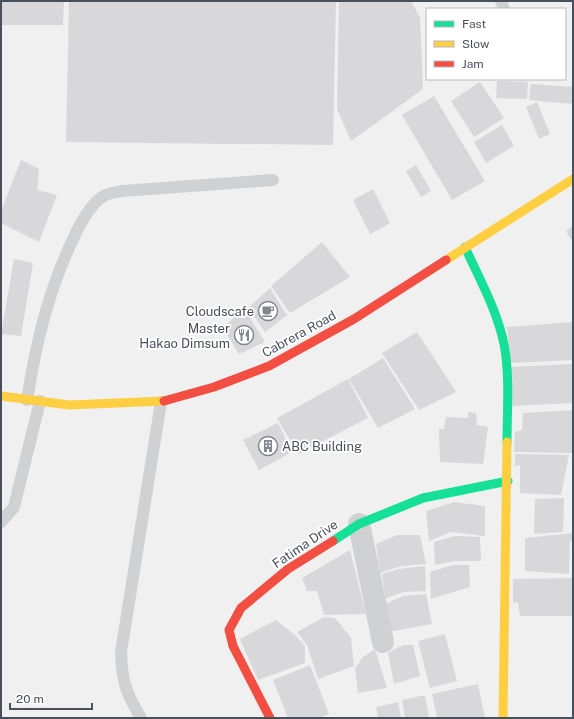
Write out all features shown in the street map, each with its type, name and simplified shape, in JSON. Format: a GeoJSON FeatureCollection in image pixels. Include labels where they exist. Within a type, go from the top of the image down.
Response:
{"type":"FeatureCollection","features":[{"type":"Feature","properties":{"kind":"street","name":"Cabrera Road"},"geometry":{"type":"LineString","coordinates":[[1,396],[70,404],[161,402],[214,387],[269,366],[354,319],[573,179]]}},
{"type":"Feature","properties":{"kind":"street"},"geometry":{"type":"LineString","coordinates":[[465,247],[494,314],[505,347],[508,481],[503,718]]}},
{"type":"Feature","properties":{"kind":"street","name":"Fatima Drive"},"geometry":{"type":"LineString","coordinates":[[270,718],[233,646],[229,630],[241,608],[288,569],[359,524],[424,498],[508,481]]}},
{"type":"Feature","properties":{"kind":"street"},"geometry":{"type":"LineString","coordinates":[[359,524],[383,642]]}},
{"type":"Feature","properties":{"kind":"lane"},"geometry":{"type":"LineString","coordinates":[[27,400],[36,342],[45,309],[62,262],[82,220],[102,196],[122,191],[273,180]]}},
{"type":"Feature","properties":{"kind":"lane"},"geometry":{"type":"LineString","coordinates":[[1,522],[14,507],[40,401]]}},
{"type":"Feature","properties":{"kind":"lane"},"geometry":{"type":"LineString","coordinates":[[141,718],[130,698],[122,675],[121,652],[161,402]]}},
{"type":"Feature","properties":{"kind":"building"},"geometry":{"type":"Polygon","coordinates":[[[1,1],[64,1],[63,25],[1,25],[1,1]]]}},
{"type":"Feature","properties":{"kind":"building"},"geometry":{"type":"Polygon","coordinates":[[[69,1],[336,1],[333,145],[66,142],[69,1]]]}},
{"type":"Feature","properties":{"kind":"building"},"geometry":{"type":"Polygon","coordinates":[[[339,1],[411,1],[420,17],[423,89],[351,141],[337,109],[339,1]]]}},
{"type":"Feature","properties":{"kind":"building"},"geometry":{"type":"Polygon","coordinates":[[[497,81],[528,82],[527,99],[496,98],[497,81]]]}},
{"type":"Feature","properties":{"kind":"building"},"geometry":{"type":"Polygon","coordinates":[[[480,82],[504,118],[474,137],[451,101],[480,82]]]}},
{"type":"Feature","properties":{"kind":"building"},"geometry":{"type":"Polygon","coordinates":[[[531,84],[573,87],[573,104],[529,100],[531,84]]]}},
{"type":"Feature","properties":{"kind":"building"},"geometry":{"type":"Polygon","coordinates":[[[434,96],[485,181],[452,200],[402,115],[434,96]]]}},
{"type":"Feature","properties":{"kind":"building"},"geometry":{"type":"Polygon","coordinates":[[[537,102],[550,134],[539,139],[526,107],[537,102]]]}},
{"type":"Feature","properties":{"kind":"building"},"geometry":{"type":"Polygon","coordinates":[[[502,125],[514,146],[486,163],[474,142],[502,125]]]}},
{"type":"Feature","properties":{"kind":"building"},"geometry":{"type":"Polygon","coordinates":[[[21,160],[39,169],[37,190],[57,195],[39,242],[1,223],[1,211],[21,160]]]}},
{"type":"Feature","properties":{"kind":"building"},"geometry":{"type":"Polygon","coordinates":[[[416,165],[431,191],[421,197],[406,171],[416,165]]]}},
{"type":"Feature","properties":{"kind":"building"},"geometry":{"type":"Polygon","coordinates":[[[373,189],[390,223],[370,234],[353,200],[373,189]]]}},
{"type":"Feature","properties":{"kind":"building"},"geometry":{"type":"Polygon","coordinates":[[[573,226],[573,243],[566,231],[573,226]]]}},
{"type":"Feature","properties":{"kind":"building"},"geometry":{"type":"Polygon","coordinates":[[[322,242],[350,277],[290,313],[271,286],[322,242]]]}},
{"type":"Feature","properties":{"kind":"building"},"geometry":{"type":"Polygon","coordinates":[[[14,259],[33,263],[21,336],[1,334],[14,259]]]}},
{"type":"Feature","properties":{"kind":"building","name":"Cloudscafe"},"geometry":{"type":"Polygon","coordinates":[[[270,288],[287,315],[265,332],[248,308],[270,288]]]}},
{"type":"Feature","properties":{"kind":"building","name":"Master Hakao Dimsum"},"geometry":{"type":"Polygon","coordinates":[[[244,308],[265,342],[239,354],[223,328],[244,308]]]}},
{"type":"Feature","properties":{"kind":"building"},"geometry":{"type":"Polygon","coordinates":[[[573,322],[573,360],[511,363],[507,327],[573,322]]]}},
{"type":"Feature","properties":{"kind":"building"},"geometry":{"type":"Polygon","coordinates":[[[417,332],[456,392],[419,410],[382,353],[417,332]]]}},
{"type":"Feature","properties":{"kind":"building"},"geometry":{"type":"Polygon","coordinates":[[[383,358],[415,409],[378,428],[349,379],[383,358]]]}},
{"type":"Feature","properties":{"kind":"building"},"geometry":{"type":"Polygon","coordinates":[[[573,364],[573,403],[511,406],[510,367],[573,364]]]}},
{"type":"Feature","properties":{"kind":"building"},"geometry":{"type":"Polygon","coordinates":[[[348,379],[368,418],[298,454],[277,418],[348,379]]]}},
{"type":"Feature","properties":{"kind":"building"},"geometry":{"type":"Polygon","coordinates":[[[573,410],[573,453],[514,452],[515,432],[522,430],[523,413],[573,410]]]}},
{"type":"Feature","properties":{"kind":"building"},"geometry":{"type":"Polygon","coordinates":[[[468,412],[476,413],[477,425],[488,427],[483,464],[440,462],[439,429],[444,429],[446,417],[468,418],[468,412]]]}},
{"type":"Feature","properties":{"kind":"building","name":"ABC Building"},"geometry":{"type":"Polygon","coordinates":[[[278,423],[292,452],[259,470],[243,440],[278,423]]]}},
{"type":"Feature","properties":{"kind":"building"},"geometry":{"type":"Polygon","coordinates":[[[515,454],[569,455],[561,495],[520,493],[520,465],[515,466],[515,454]]]}},
{"type":"Feature","properties":{"kind":"building"},"geometry":{"type":"Polygon","coordinates":[[[564,498],[563,532],[534,534],[535,499],[564,498]]]}},
{"type":"Feature","properties":{"kind":"building"},"geometry":{"type":"Polygon","coordinates":[[[454,502],[485,506],[485,536],[451,532],[429,541],[426,511],[454,502]]]}},
{"type":"Feature","properties":{"kind":"building"},"geometry":{"type":"Polygon","coordinates":[[[573,533],[573,541],[570,541],[569,574],[525,571],[525,538],[573,533]]]}},
{"type":"Feature","properties":{"kind":"building"},"geometry":{"type":"Polygon","coordinates":[[[397,535],[420,535],[426,564],[401,566],[380,573],[376,544],[397,535]]]}},
{"type":"Feature","properties":{"kind":"building"},"geometry":{"type":"Polygon","coordinates":[[[455,536],[480,537],[481,561],[455,561],[435,565],[434,542],[455,536]]]}},
{"type":"Feature","properties":{"kind":"building"},"geometry":{"type":"Polygon","coordinates":[[[350,550],[366,614],[324,615],[317,591],[307,591],[302,578],[350,550]]]}},
{"type":"Feature","properties":{"kind":"building"},"geometry":{"type":"Polygon","coordinates":[[[453,565],[469,565],[470,587],[431,599],[430,572],[453,565]]]}},
{"type":"Feature","properties":{"kind":"building"},"geometry":{"type":"Polygon","coordinates":[[[425,566],[426,591],[403,592],[385,599],[382,574],[399,569],[425,566]]]}},
{"type":"Feature","properties":{"kind":"building"},"geometry":{"type":"Polygon","coordinates":[[[572,578],[572,616],[520,616],[518,602],[513,603],[513,579],[572,578]]]}},
{"type":"Feature","properties":{"kind":"building"},"geometry":{"type":"Polygon","coordinates":[[[426,594],[432,624],[388,632],[383,605],[403,596],[426,594]]]}},
{"type":"Feature","properties":{"kind":"building"},"geometry":{"type":"Polygon","coordinates":[[[324,617],[335,618],[351,638],[354,666],[318,679],[307,645],[297,632],[324,617]]]}},
{"type":"Feature","properties":{"kind":"building"},"geometry":{"type":"Polygon","coordinates":[[[276,620],[295,635],[305,646],[305,663],[258,680],[240,639],[276,620]]]}},
{"type":"Feature","properties":{"kind":"building"},"geometry":{"type":"Polygon","coordinates":[[[445,634],[457,681],[430,688],[418,641],[445,634]]]}},
{"type":"Feature","properties":{"kind":"building"},"geometry":{"type":"Polygon","coordinates":[[[403,645],[413,645],[420,676],[394,684],[388,653],[403,645]]]}},
{"type":"Feature","properties":{"kind":"building"},"geometry":{"type":"Polygon","coordinates":[[[375,649],[387,688],[358,693],[355,669],[362,658],[375,649]]]}},
{"type":"Feature","properties":{"kind":"building"},"geometry":{"type":"Polygon","coordinates":[[[310,665],[329,714],[319,718],[288,718],[273,680],[310,665]]]}},
{"type":"Feature","properties":{"kind":"building"},"geometry":{"type":"Polygon","coordinates":[[[478,684],[485,718],[437,718],[432,694],[478,684]]]}},
{"type":"Feature","properties":{"kind":"building"},"geometry":{"type":"Polygon","coordinates":[[[425,695],[429,718],[405,718],[402,700],[425,695]]]}},
{"type":"Feature","properties":{"kind":"building"},"geometry":{"type":"Polygon","coordinates":[[[398,702],[401,718],[378,718],[376,707],[398,702]]]}},
{"type":"Feature","properties":{"kind":"traffic: fast"},"geometry":{"type":"LineString","coordinates":[[465,247],[482,282],[497,319],[504,344],[508,380],[507,442]]}},
{"type":"Feature","properties":{"kind":"traffic: fast"},"geometry":{"type":"LineString","coordinates":[[333,541],[359,524],[423,498],[508,481]]}},
{"type":"Feature","properties":{"kind":"traffic: slow"},"geometry":{"type":"LineString","coordinates":[[446,260],[573,179]]}},
{"type":"Feature","properties":{"kind":"traffic: slow"},"geometry":{"type":"LineString","coordinates":[[1,396],[69,405],[164,401]]}},
{"type":"Feature","properties":{"kind":"traffic: slow"},"geometry":{"type":"LineString","coordinates":[[503,718],[507,442]]}},
{"type":"Feature","properties":{"kind":"traffic: jam"},"geometry":{"type":"LineString","coordinates":[[164,401],[214,387],[269,366],[354,319],[446,260]]}},
{"type":"Feature","properties":{"kind":"traffic: jam"},"geometry":{"type":"LineString","coordinates":[[270,718],[233,646],[229,630],[241,608],[288,569],[333,541]]}},
{"type":"Feature","properties":{"kind":"place","name":"Cloudscafe"},"geometry":{"type":"Point","coordinates":[268,311]}},
{"type":"Feature","properties":{"kind":"place","name":"Master Hakao Dimsum"},"geometry":{"type":"Point","coordinates":[244,335]}},
{"type":"Feature","properties":{"kind":"place","name":"ABC Building"},"geometry":{"type":"Point","coordinates":[268,446]}}]}
